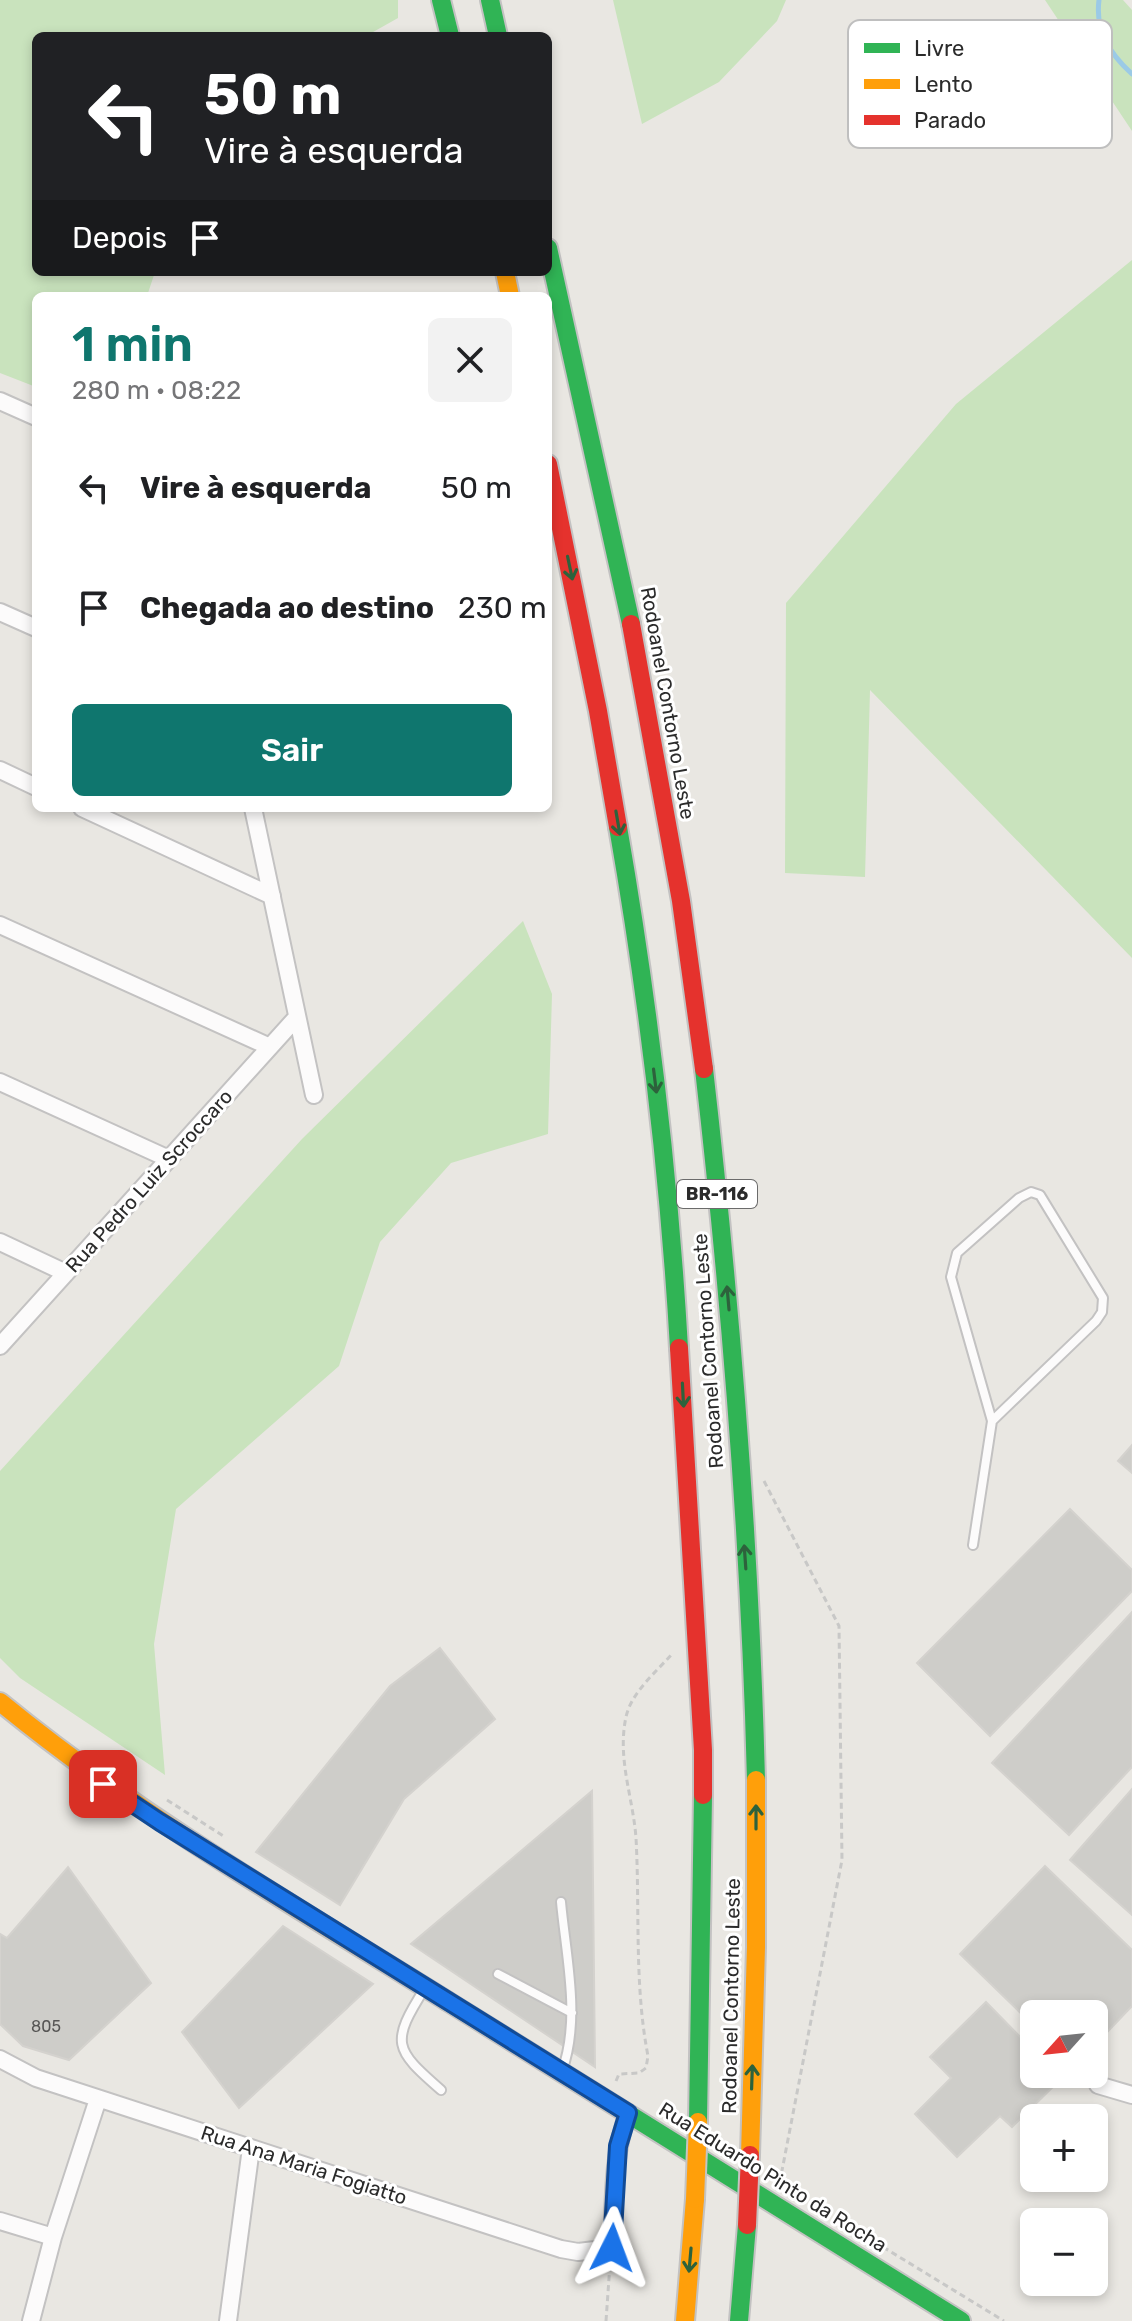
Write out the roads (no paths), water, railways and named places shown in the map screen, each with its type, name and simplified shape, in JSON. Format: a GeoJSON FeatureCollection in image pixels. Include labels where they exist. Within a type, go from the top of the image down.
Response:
{"type":"FeatureCollection","features":[{"type":"Feature","properties":{"kind":"main road"},"geometry":{"type":"LineString","coordinates":[[490,0],[497,32]]}},
{"type":"Feature","properties":{"kind":"main road"},"geometry":{"type":"LineString","coordinates":[[441,2],[449,32]]}},
{"type":"Feature","properties":{"kind":"main road","name":"Rodoanel Contorno Leste"},"geometry":{"type":"LineString","coordinates":[[552,265],[609,510],[668,817],[700,1045],[732,1350],[755,1740],[756,1918],[750,2155],[739,2321]]}},
{"type":"Feature","properties":{"kind":"main road","name":"Rodoanel Contorno Leste"},"geometry":{"type":"LineString","coordinates":[[552,484],[586,650],[633,915],[675,1275],[703,1750],[698,2122],[685,2321]]}},
{"type":"Feature","properties":{"kind":"main road","name":"Rua Eduardo Pinto da Rocha"},"geometry":{"type":"LineString","coordinates":[[0,1702],[61,1752],[134,1805],[961,2321]]}},
{"type":"Feature","properties":{"kind":"street"},"geometry":{"type":"LineString","coordinates":[[0,401],[32,415]]}},
{"type":"Feature","properties":{"kind":"street"},"geometry":{"type":"LineString","coordinates":[[0,612],[32,626]]}},
{"type":"Feature","properties":{"kind":"street"},"geometry":{"type":"LineString","coordinates":[[0,770],[32,785]]}},
{"type":"Feature","properties":{"kind":"street"},"geometry":{"type":"LineString","coordinates":[[91,812],[272,896]]}},
{"type":"Feature","properties":{"kind":"street"},"geometry":{"type":"LineString","coordinates":[[254,812],[314,1095]]}},
{"type":"Feature","properties":{"kind":"street"},"geometry":{"type":"LineString","coordinates":[[0,925],[270,1047]]}},
{"type":"Feature","properties":{"kind":"street","name":"Rua Pedro Luiz Scroccaro"},"geometry":{"type":"LineString","coordinates":[[0,1346],[297,1017]]}},
{"type":"Feature","properties":{"kind":"street"},"geometry":{"type":"LineString","coordinates":[[0,1082],[169,1159]]}},
{"type":"Feature","properties":{"kind":"street"},"geometry":{"type":"LineString","coordinates":[[0,1242],[66,1273]]}},
{"type":"Feature","properties":{"kind":"street","name":"Rua Ana Maria Fogiatto"},"geometry":{"type":"LineString","coordinates":[[0,2059],[36,2078],[98,2099],[578,2252],[612,2248],[618,2146],[628,2113]]}},
{"type":"Feature","properties":{"kind":"street"},"geometry":{"type":"LineString","coordinates":[[1108,2088],[1132,2095]]}},
{"type":"Feature","properties":{"kind":"street"},"geometry":{"type":"LineString","coordinates":[[31,2321],[53,2237],[98,2099]]}},
{"type":"Feature","properties":{"kind":"street"},"geometry":{"type":"LineString","coordinates":[[228,2321],[251,2148]]}},
{"type":"Feature","properties":{"kind":"street"},"geometry":{"type":"LineString","coordinates":[[0,2221],[53,2237]]}},
{"type":"Feature","properties":{"kind":"lane"},"geometry":{"type":"LineString","coordinates":[[973,1545],[992,1421],[951,1277],[957,1253],[1019,1198],[1031,1192],[1040,1195],[1103,1298],[1102,1312],[992,1421]]}},
{"type":"Feature","properties":{"kind":"lane"},"geometry":{"type":"LineString","coordinates":[[561,1902],[572,2013],[570,2050],[562,2072]]}},
{"type":"Feature","properties":{"kind":"lane"},"geometry":{"type":"LineString","coordinates":[[498,1974],[572,2013]]}},
{"type":"Feature","properties":{"kind":"lane"},"geometry":{"type":"LineString","coordinates":[[425,1987],[405,2022],[401,2049],[410,2063],[441,2090]]}},
{"type":"Feature","properties":{"kind":"waterway"},"geometry":{"type":"LineString","coordinates":[[1099,0],[1099,20]]}},
{"type":"Feature","properties":{"kind":"waterway"},"geometry":{"type":"LineString","coordinates":[[1112,50],[1132,74]]}}]}
